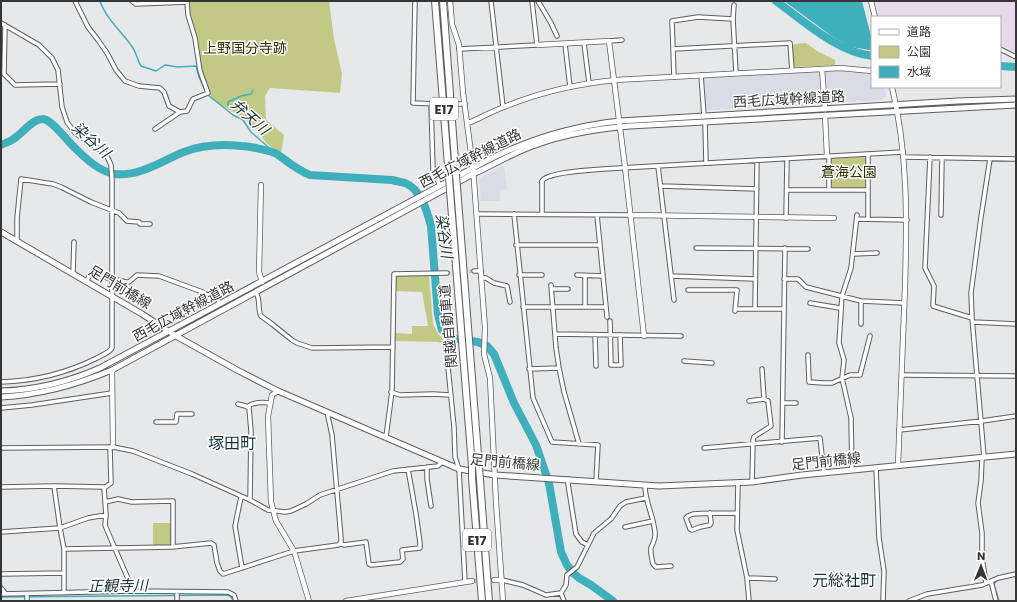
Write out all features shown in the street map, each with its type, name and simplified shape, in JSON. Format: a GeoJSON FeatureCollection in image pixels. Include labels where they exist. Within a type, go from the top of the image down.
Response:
{"type":"FeatureCollection","features":[{"type":"Feature","properties":{"kind":"highway","name":"関越自動車道"},"geometry":{"type":"LineString","coordinates":[[435,1],[482,601]]}},
{"type":"Feature","properties":{"kind":"highway","name":"関越自動車道"},"geometry":{"type":"LineString","coordinates":[[443,1],[490,601]]}},
{"type":"Feature","properties":{"kind":"main road","name":"西毛広域幹線道路"},"geometry":{"type":"LineString","coordinates":[[1,397],[23,396],[62,388],[86,381],[112,370],[256,293],[427,196],[507,157],[538,144],[579,133],[620,127],[704,119],[825,109],[1016,99]]}},
{"type":"Feature","properties":{"kind":"main road","name":"西毛広域幹線道路"},"geometry":{"type":"LineString","coordinates":[[427,196],[440,186],[519,145],[557,132],[585,125],[620,121],[825,115],[1016,105]]}},
{"type":"Feature","properties":{"kind":"main road","name":"西毛広域幹線道路"},"geometry":{"type":"LineString","coordinates":[[1,391],[23,391],[42,387],[81,376],[123,357],[262,282],[416,202]]}},
{"type":"Feature","properties":{"kind":"main road","name":"足門前橋線"},"geometry":{"type":"LineString","coordinates":[[1,232],[112,295],[169,332],[278,391],[459,469],[495,475],[596,481],[645,486],[678,486],[752,482],[852,470],[1016,454]]}},
{"type":"Feature","properties":{"kind":"street"},"geometry":{"type":"LineString","coordinates":[[76,1],[88,27],[108,53],[116,70],[125,81],[139,86],[160,88],[164,92],[168,106],[180,112]]}},
{"type":"Feature","properties":{"kind":"street"},"geometry":{"type":"LineString","coordinates":[[132,1],[136,4],[187,1],[188,15],[195,41],[200,71],[208,93],[193,99],[187,111],[180,112],[155,129]]}},
{"type":"Feature","properties":{"kind":"street"},"geometry":{"type":"LineString","coordinates":[[415,1],[413,103],[438,104]]}},
{"type":"Feature","properties":{"kind":"street"},"geometry":{"type":"LineString","coordinates":[[450,1],[452,24],[460,49],[467,123],[474,174],[485,328],[484,351],[490,378],[503,601]]}},
{"type":"Feature","properties":{"kind":"street"},"geometry":{"type":"LineString","coordinates":[[491,1],[503,107]]}},
{"type":"Feature","properties":{"kind":"street"},"geometry":{"type":"LineString","coordinates":[[532,1],[537,45]]}},
{"type":"Feature","properties":{"kind":"street"},"geometry":{"type":"LineString","coordinates":[[538,1],[557,36]]}},
{"type":"Feature","properties":{"kind":"street"},"geometry":{"type":"LineString","coordinates":[[871,1],[875,16]]}},
{"type":"Feature","properties":{"kind":"street"},"geometry":{"type":"LineString","coordinates":[[734,5],[733,19],[736,73]]}},
{"type":"Feature","properties":{"kind":"street"},"geometry":{"type":"LineString","coordinates":[[674,77],[671,23],[674,20],[698,17],[733,19]]}},
{"type":"Feature","properties":{"kind":"street"},"geometry":{"type":"LineString","coordinates":[[3,24],[4,74],[15,85],[60,84]]}},
{"type":"Feature","properties":{"kind":"street"},"geometry":{"type":"LineString","coordinates":[[1,382],[32,379],[64,371],[110,352],[112,348],[111,166],[106,154],[75,133],[67,122],[64,115],[58,70],[52,58],[39,45],[3,24]]}},
{"type":"Feature","properties":{"kind":"street"},"geometry":{"type":"LineString","coordinates":[[460,49],[622,40]]}},
{"type":"Feature","properties":{"kind":"street"},"geometry":{"type":"LineString","coordinates":[[609,41],[620,121],[644,336]]}},
{"type":"Feature","properties":{"kind":"street"},"geometry":{"type":"LineString","coordinates":[[584,42],[589,83]]}},
{"type":"Feature","properties":{"kind":"street"},"geometry":{"type":"LineString","coordinates":[[673,49],[790,43],[792,70]]}},
{"type":"Feature","properties":{"kind":"street"},"geometry":{"type":"LineString","coordinates":[[565,44],[570,87]]}},
{"type":"Feature","properties":{"kind":"street"},"geometry":{"type":"LineString","coordinates":[[1001,50],[1016,57]]}},
{"type":"Feature","properties":{"kind":"street"},"geometry":{"type":"LineString","coordinates":[[467,123],[503,107],[531,97],[589,83],[615,80],[792,70],[844,68],[871,71]]}},
{"type":"Feature","properties":{"kind":"street"},"geometry":{"type":"LineString","coordinates":[[822,69],[825,109]]}},
{"type":"Feature","properties":{"kind":"street"},"geometry":{"type":"LineString","coordinates":[[701,75],[706,163]]}},
{"type":"Feature","properties":{"kind":"street"},"geometry":{"type":"LineString","coordinates":[[892,88],[898,111],[903,155],[907,220],[898,466]]}},
{"type":"Feature","properties":{"kind":"street"},"geometry":{"type":"LineString","coordinates":[[431,104],[433,170],[440,186]]}},
{"type":"Feature","properties":{"kind":"street"},"geometry":{"type":"LineString","coordinates":[[456,104],[465,104]]}},
{"type":"Feature","properties":{"kind":"street"},"geometry":{"type":"LineString","coordinates":[[825,115],[829,190]]}},
{"type":"Feature","properties":{"kind":"street"},"geometry":{"type":"LineString","coordinates":[[868,154],[868,219]]}},
{"type":"Feature","properties":{"kind":"street"},"geometry":{"type":"LineString","coordinates":[[542,214],[542,181],[544,178],[556,174],[588,170],[868,154],[942,158],[1016,159]]}},
{"type":"Feature","properties":{"kind":"street"},"geometry":{"type":"LineString","coordinates":[[930,157],[925,268],[934,286],[933,306],[972,320],[1016,324]]}},
{"type":"Feature","properties":{"kind":"street"},"geometry":{"type":"LineString","coordinates":[[941,216],[942,158]]}},
{"type":"Feature","properties":{"kind":"street"},"geometry":{"type":"LineString","coordinates":[[786,218],[787,159]]}},
{"type":"Feature","properties":{"kind":"street"},"geometry":{"type":"LineString","coordinates":[[986,583],[982,561],[982,533],[978,504],[983,457],[982,421],[972,320],[972,283],[990,159]]}},
{"type":"Feature","properties":{"kind":"street"},"geometry":{"type":"LineString","coordinates":[[755,309],[758,160]]}},
{"type":"Feature","properties":{"kind":"street"},"geometry":{"type":"LineString","coordinates":[[658,166],[674,300]]}},
{"type":"Feature","properties":{"kind":"street"},"geometry":{"type":"LineString","coordinates":[[16,241],[21,179],[53,184],[119,213],[127,221],[139,222],[140,224],[150,224]]}},
{"type":"Feature","properties":{"kind":"street"},"geometry":{"type":"LineString","coordinates":[[261,185],[259,272],[262,282]]}},
{"type":"Feature","properties":{"kind":"street"},"geometry":{"type":"LineString","coordinates":[[660,186],[757,189]]}},
{"type":"Feature","properties":{"kind":"street"},"geometry":{"type":"LineString","coordinates":[[787,190],[868,190]]}},
{"type":"Feature","properties":{"kind":"street"},"geometry":{"type":"LineString","coordinates":[[477,214],[834,218]]}},
{"type":"Feature","properties":{"kind":"street"},"geometry":{"type":"LineString","coordinates":[[514,214],[519,275],[533,398],[552,442],[598,445],[596,481]]}},
{"type":"Feature","properties":{"kind":"street"},"geometry":{"type":"LineString","coordinates":[[597,215],[607,317]]}},
{"type":"Feature","properties":{"kind":"street"},"geometry":{"type":"LineString","coordinates":[[852,470],[851,418],[842,378],[844,360],[839,343],[840,308],[853,254],[857,215]]}},
{"type":"Feature","properties":{"kind":"street"},"geometry":{"type":"LineString","coordinates":[[857,220],[907,220]]}},
{"type":"Feature","properties":{"kind":"street"},"geometry":{"type":"LineString","coordinates":[[73,273],[74,242]]}},
{"type":"Feature","properties":{"kind":"street"},"geometry":{"type":"LineString","coordinates":[[516,245],[600,245]]}},
{"type":"Feature","properties":{"kind":"street"},"geometry":{"type":"LineString","coordinates":[[696,248],[808,249]]}},
{"type":"Feature","properties":{"kind":"street"},"geometry":{"type":"LineString","coordinates":[[782,442],[784,248]]}},
{"type":"Feature","properties":{"kind":"street"},"geometry":{"type":"LineString","coordinates":[[853,254],[877,253]]}},
{"type":"Feature","properties":{"kind":"street"},"geometry":{"type":"LineString","coordinates":[[474,271],[481,271]]}},
{"type":"Feature","properties":{"kind":"street"},"geometry":{"type":"LineString","coordinates":[[386,437],[391,392],[394,274],[447,273]]}},
{"type":"Feature","properties":{"kind":"street"},"geometry":{"type":"LineString","coordinates":[[86,281],[91,274],[129,282],[137,276],[160,276],[208,294],[217,299],[221,304]]}},
{"type":"Feature","properties":{"kind":"street"},"geometry":{"type":"LineString","coordinates":[[519,275],[542,275]]}},
{"type":"Feature","properties":{"kind":"street"},"geometry":{"type":"LineString","coordinates":[[577,275],[603,276]]}},
{"type":"Feature","properties":{"kind":"street"},"geometry":{"type":"LineString","coordinates":[[585,276],[585,307]]}},
{"type":"Feature","properties":{"kind":"street"},"geometry":{"type":"LineString","coordinates":[[671,276],[756,278]]}},
{"type":"Feature","properties":{"kind":"street"},"geometry":{"type":"LineString","coordinates":[[481,278],[486,278],[494,283],[507,286],[510,302]]}},
{"type":"Feature","properties":{"kind":"street"},"geometry":{"type":"LineString","coordinates":[[784,279],[798,279],[806,287],[862,301],[904,303]]}},
{"type":"Feature","properties":{"kind":"street"},"geometry":{"type":"LineString","coordinates":[[568,289],[552,287],[553,307],[559,368],[578,444]]}},
{"type":"Feature","properties":{"kind":"street"},"geometry":{"type":"LineString","coordinates":[[688,290],[737,290],[736,310],[784,309]]}},
{"type":"Feature","properties":{"kind":"street"},"geometry":{"type":"LineString","coordinates":[[256,293],[259,298],[259,312],[261,316],[297,343],[316,349],[393,348]]}},
{"type":"Feature","properties":{"kind":"street"},"geometry":{"type":"LineString","coordinates":[[861,324],[862,301]]}},
{"type":"Feature","properties":{"kind":"street"},"geometry":{"type":"LineString","coordinates":[[810,303],[840,308]]}},
{"type":"Feature","properties":{"kind":"street"},"geometry":{"type":"LineString","coordinates":[[523,307],[606,307]]}},
{"type":"Feature","properties":{"kind":"street"},"geometry":{"type":"LineString","coordinates":[[610,321],[611,365],[621,365],[620,335]]}},
{"type":"Feature","properties":{"kind":"street"},"geometry":{"type":"LineString","coordinates":[[555,334],[681,336]]}},
{"type":"Feature","properties":{"kind":"street"},"geometry":{"type":"LineString","coordinates":[[595,335],[596,366]]}},
{"type":"Feature","properties":{"kind":"street"},"geometry":{"type":"LineString","coordinates":[[808,355],[810,382],[828,383],[850,375],[860,375],[870,336]]}},
{"type":"Feature","properties":{"kind":"street"},"geometry":{"type":"LineString","coordinates":[[447,342],[446,347],[454,427],[455,457],[459,469],[466,582]]}},
{"type":"Feature","properties":{"kind":"street"},"geometry":{"type":"LineString","coordinates":[[684,361],[712,363]]}},
{"type":"Feature","properties":{"kind":"street"},"geometry":{"type":"LineString","coordinates":[[529,369],[559,368]]}},
{"type":"Feature","properties":{"kind":"street"},"geometry":{"type":"LineString","coordinates":[[752,482],[754,437],[771,426],[768,401],[764,399],[762,369]]}},
{"type":"Feature","properties":{"kind":"street"},"geometry":{"type":"LineString","coordinates":[[1,487],[104,487],[111,484],[112,370]]}},
{"type":"Feature","properties":{"kind":"street"},"geometry":{"type":"LineString","coordinates":[[902,375],[1016,376]]}},
{"type":"Feature","properties":{"kind":"street"},"geometry":{"type":"LineString","coordinates":[[278,391],[272,395],[268,425],[270,497],[276,521],[294,551],[309,601]]}},
{"type":"Feature","properties":{"kind":"street"},"geometry":{"type":"LineString","coordinates":[[391,392],[400,395],[450,395]]}},
{"type":"Feature","properties":{"kind":"street"},"geometry":{"type":"LineString","coordinates":[[1,408],[112,393]]}},
{"type":"Feature","properties":{"kind":"street"},"geometry":{"type":"LineString","coordinates":[[749,401],[764,399]]}},
{"type":"Feature","properties":{"kind":"street"},"geometry":{"type":"LineString","coordinates":[[247,407],[251,404],[270,403]]}},
{"type":"Feature","properties":{"kind":"street"},"geometry":{"type":"LineString","coordinates":[[783,403],[796,403]]}},
{"type":"Feature","properties":{"kind":"street"},"geometry":{"type":"LineString","coordinates":[[238,404],[249,408],[251,431],[250,500]]}},
{"type":"Feature","properties":{"kind":"street"},"geometry":{"type":"LineString","coordinates":[[64,549],[173,547],[211,543],[214,545],[217,563],[222,572],[226,573],[294,551],[337,546],[340,543],[341,538],[332,435],[327,412]]}},
{"type":"Feature","properties":{"kind":"street"},"geometry":{"type":"LineString","coordinates":[[156,422],[176,422],[177,414],[192,414]]}},
{"type":"Feature","properties":{"kind":"street"},"geometry":{"type":"LineString","coordinates":[[899,430],[1016,416]]}},
{"type":"Feature","properties":{"kind":"street"},"geometry":{"type":"LineString","coordinates":[[704,448],[741,444],[753,445],[820,438],[824,473]]}},
{"type":"Feature","properties":{"kind":"street"},"geometry":{"type":"LineString","coordinates":[[1,448],[111,447],[133,451],[185,471],[250,500],[268,510],[286,512],[291,512],[320,495],[393,471],[438,466],[442,462]]}},
{"type":"Feature","properties":{"kind":"street"},"geometry":{"type":"LineString","coordinates":[[427,468],[431,506]]}},
{"type":"Feature","properties":{"kind":"street"},"geometry":{"type":"LineString","coordinates":[[876,468],[879,538],[884,570],[883,601]]}},
{"type":"Feature","properties":{"kind":"street"},"geometry":{"type":"LineString","coordinates":[[340,543],[344,545],[366,542],[369,564],[371,566],[400,562],[402,559],[402,550],[420,548],[416,514],[408,470]]}},
{"type":"Feature","properties":{"kind":"street"},"geometry":{"type":"LineString","coordinates":[[568,479],[576,534],[582,542],[588,545]]}},
{"type":"Feature","properties":{"kind":"street"},"geometry":{"type":"LineString","coordinates":[[738,483],[736,513],[737,534],[747,578],[749,601]]}},
{"type":"Feature","properties":{"kind":"street"},"geometry":{"type":"LineString","coordinates":[[54,486],[64,549],[64,593]]}},
{"type":"Feature","properties":{"kind":"street"},"geometry":{"type":"LineString","coordinates":[[645,486],[646,498],[656,536],[651,549],[653,564],[656,567],[671,566]]}},
{"type":"Feature","properties":{"kind":"street"},"geometry":{"type":"LineString","coordinates":[[104,487],[106,515],[105,525],[129,581],[132,592]]}},
{"type":"Feature","properties":{"kind":"street"},"geometry":{"type":"LineString","coordinates":[[241,496],[235,526],[242,568]]}},
{"type":"Feature","properties":{"kind":"street"},"geometry":{"type":"LineString","coordinates":[[561,593],[566,585],[568,573],[576,567],[594,533],[611,519],[620,506],[630,501],[646,498]]}},
{"type":"Feature","properties":{"kind":"street"},"geometry":{"type":"LineString","coordinates":[[105,502],[118,499],[132,502],[173,500],[173,547]]}},
{"type":"Feature","properties":{"kind":"street"},"geometry":{"type":"LineString","coordinates":[[710,513],[710,525],[692,530],[690,529],[687,520],[688,516],[710,513],[736,513]]}},
{"type":"Feature","properties":{"kind":"street"},"geometry":{"type":"LineString","coordinates":[[1,532],[60,528],[88,518],[106,515]]}},
{"type":"Feature","properties":{"kind":"street"},"geometry":{"type":"LineString","coordinates":[[625,527],[653,521]]}},
{"type":"Feature","properties":{"kind":"street"},"geometry":{"type":"LineString","coordinates":[[1,574],[64,573]]}},
{"type":"Feature","properties":{"kind":"street"},"geometry":{"type":"LineString","coordinates":[[909,601],[927,594],[982,585],[998,578],[1016,574]]}},
{"type":"Feature","properties":{"kind":"street"},"geometry":{"type":"LineString","coordinates":[[747,578],[775,579]]}},
{"type":"Feature","properties":{"kind":"street"},"geometry":{"type":"LineString","coordinates":[[494,580],[502,580],[523,585],[546,595],[561,593]]}},
{"type":"Feature","properties":{"kind":"street"},"geometry":{"type":"LineString","coordinates":[[991,581],[996,601]]}},
{"type":"Feature","properties":{"kind":"street"},"geometry":{"type":"LineString","coordinates":[[346,601],[369,599],[472,582]]}},
{"type":"Feature","properties":{"kind":"street"},"geometry":{"type":"LineString","coordinates":[[1,588],[6,594]]}},
{"type":"Feature","properties":{"kind":"street"},"geometry":{"type":"LineString","coordinates":[[177,592],[177,601]]}},
{"type":"Feature","properties":{"kind":"street"},"geometry":{"type":"LineString","coordinates":[[1,594],[228,592],[234,595],[236,601]]}},
{"type":"Feature","properties":{"kind":"street"},"geometry":{"type":"LineString","coordinates":[[561,593],[564,601]]}},
{"type":"Feature","properties":{"kind":"street"},"geometry":{"type":"LineString","coordinates":[[27,594],[27,601]]}},
{"type":"Feature","properties":{"kind":"shaded area"},"geometry":{"type":"Polygon","coordinates":[[[876,1],[1016,1],[1016,53],[1001,46],[1001,16],[880,16],[876,1]]]}},
{"type":"Feature","properties":{"kind":"shaded area"},"geometry":{"type":"Polygon","coordinates":[[[844,70],[871,73],[871,88],[884,88],[886,95],[882,100],[828,103],[826,101],[824,73],[826,71],[844,70]]]}},
{"type":"Feature","properties":{"kind":"shaded area"},"geometry":{"type":"Polygon","coordinates":[[[817,71],[819,74],[820,101],[818,104],[708,110],[706,108],[704,79],[706,77],[817,71]]]}},
{"type":"Feature","properties":{"kind":"shaded area"},"geometry":{"type":"Polygon","coordinates":[[[504,165],[507,189],[500,190],[500,201],[481,201],[479,180],[483,176],[504,165]]]}},
{"type":"Feature","properties":{"kind":"green space","name":"上野国分寺跡"},"geometry":{"type":"Polygon","coordinates":[[[188,1],[329,1],[334,39],[342,74],[340,93],[270,88],[265,96],[266,120],[284,135],[281,154],[266,143],[260,134],[241,116],[220,105],[212,98],[202,76],[189,14],[188,1]]]}},
{"type":"Feature","properties":{"kind":"green space"},"geometry":{"type":"Polygon","coordinates":[[[806,43],[817,51],[835,60],[835,65],[794,66],[792,46],[794,44],[806,43]]]}},
{"type":"Feature","properties":{"kind":"green space","name":"蒼海公園"},"geometry":{"type":"Polygon","coordinates":[[[864,157],[867,159],[865,188],[832,187],[830,185],[830,161],[832,158],[864,157]]]}},
{"type":"Feature","properties":{"kind":"green space"},"geometry":{"type":"Polygon","coordinates":[[[398,275],[429,276],[433,324],[445,342],[443,344],[438,342],[394,340],[394,333],[412,334],[412,326],[428,326],[422,292],[395,291],[396,278],[398,275]]]}},
{"type":"Feature","properties":{"kind":"green space"},"geometry":{"type":"Polygon","coordinates":[[[153,523],[172,523],[171,546],[153,545],[153,523]]]}},
{"type":"Feature","properties":{"kind":"water"},"geometry":{"type":"Polygon","coordinates":[[[784,1],[862,1],[871,36],[871,50],[851,47],[833,37],[784,1]]]}},
{"type":"Feature","properties":{"kind":"waterway","name":"弁天川"},"geometry":{"type":"LineString","coordinates":[[100,1],[110,20],[133,48],[141,66],[156,71],[165,65],[178,67],[196,66],[204,88]]}},
{"type":"Feature","properties":{"kind":"waterway"},"geometry":{"type":"LineString","coordinates":[[776,1],[833,42],[859,53],[871,56]]}},
{"type":"Feature","properties":{"kind":"waterway"},"geometry":{"type":"LineString","coordinates":[[1001,66],[1016,67]]}},
{"type":"Feature","properties":{"kind":"waterway"},"geometry":{"type":"LineString","coordinates":[[228,106],[228,102],[241,96],[251,94],[253,90]]}},
{"type":"Feature","properties":{"kind":"waterway","name":"弁天川"},"geometry":{"type":"LineString","coordinates":[[208,95],[233,115],[243,120],[251,132],[275,153]]}},
{"type":"Feature","properties":{"kind":"waterway","name":"染谷川"},"geometry":{"type":"LineString","coordinates":[[1,145],[16,138],[34,122],[42,119],[55,126],[89,161],[109,173],[133,173],[151,167],[184,152],[198,148],[219,145],[234,145],[265,150],[277,154],[310,175],[392,180],[411,186],[419,195],[428,214],[431,226],[438,314],[442,330],[447,336],[452,338],[478,342],[487,346],[494,354],[514,403],[536,445],[549,483],[561,552],[567,565],[579,578],[613,601]]}},
{"type":"Feature","properties":{"kind":"waterway"},"geometry":{"type":"LineString","coordinates":[[1008,577],[1016,576]]}},
{"type":"Feature","properties":{"kind":"waterway"},"geometry":{"type":"LineString","coordinates":[[999,601],[994,585],[996,581],[1000,579]]}},
{"type":"Feature","properties":{"kind":"waterway","name":"正観寺川"},"geometry":{"type":"LineString","coordinates":[[1,597],[226,595],[230,596],[234,601]]}},
{"type":"Feature","properties":{"kind":"tunnel"},"geometry":{"type":"LineString","coordinates":[[447,273],[474,271]]}},
{"type":"Feature","properties":{"kind":"tunnel"},"geometry":{"type":"LineString","coordinates":[[472,581],[491,580]]}},
{"type":"Feature","properties":{"kind":"district","name":"塚田町"},"geometry":{"type":"Point","coordinates":[232,443]}},
{"type":"Feature","properties":{"kind":"district","name":"元総社町"},"geometry":{"type":"Point","coordinates":[844,580]}}]}
